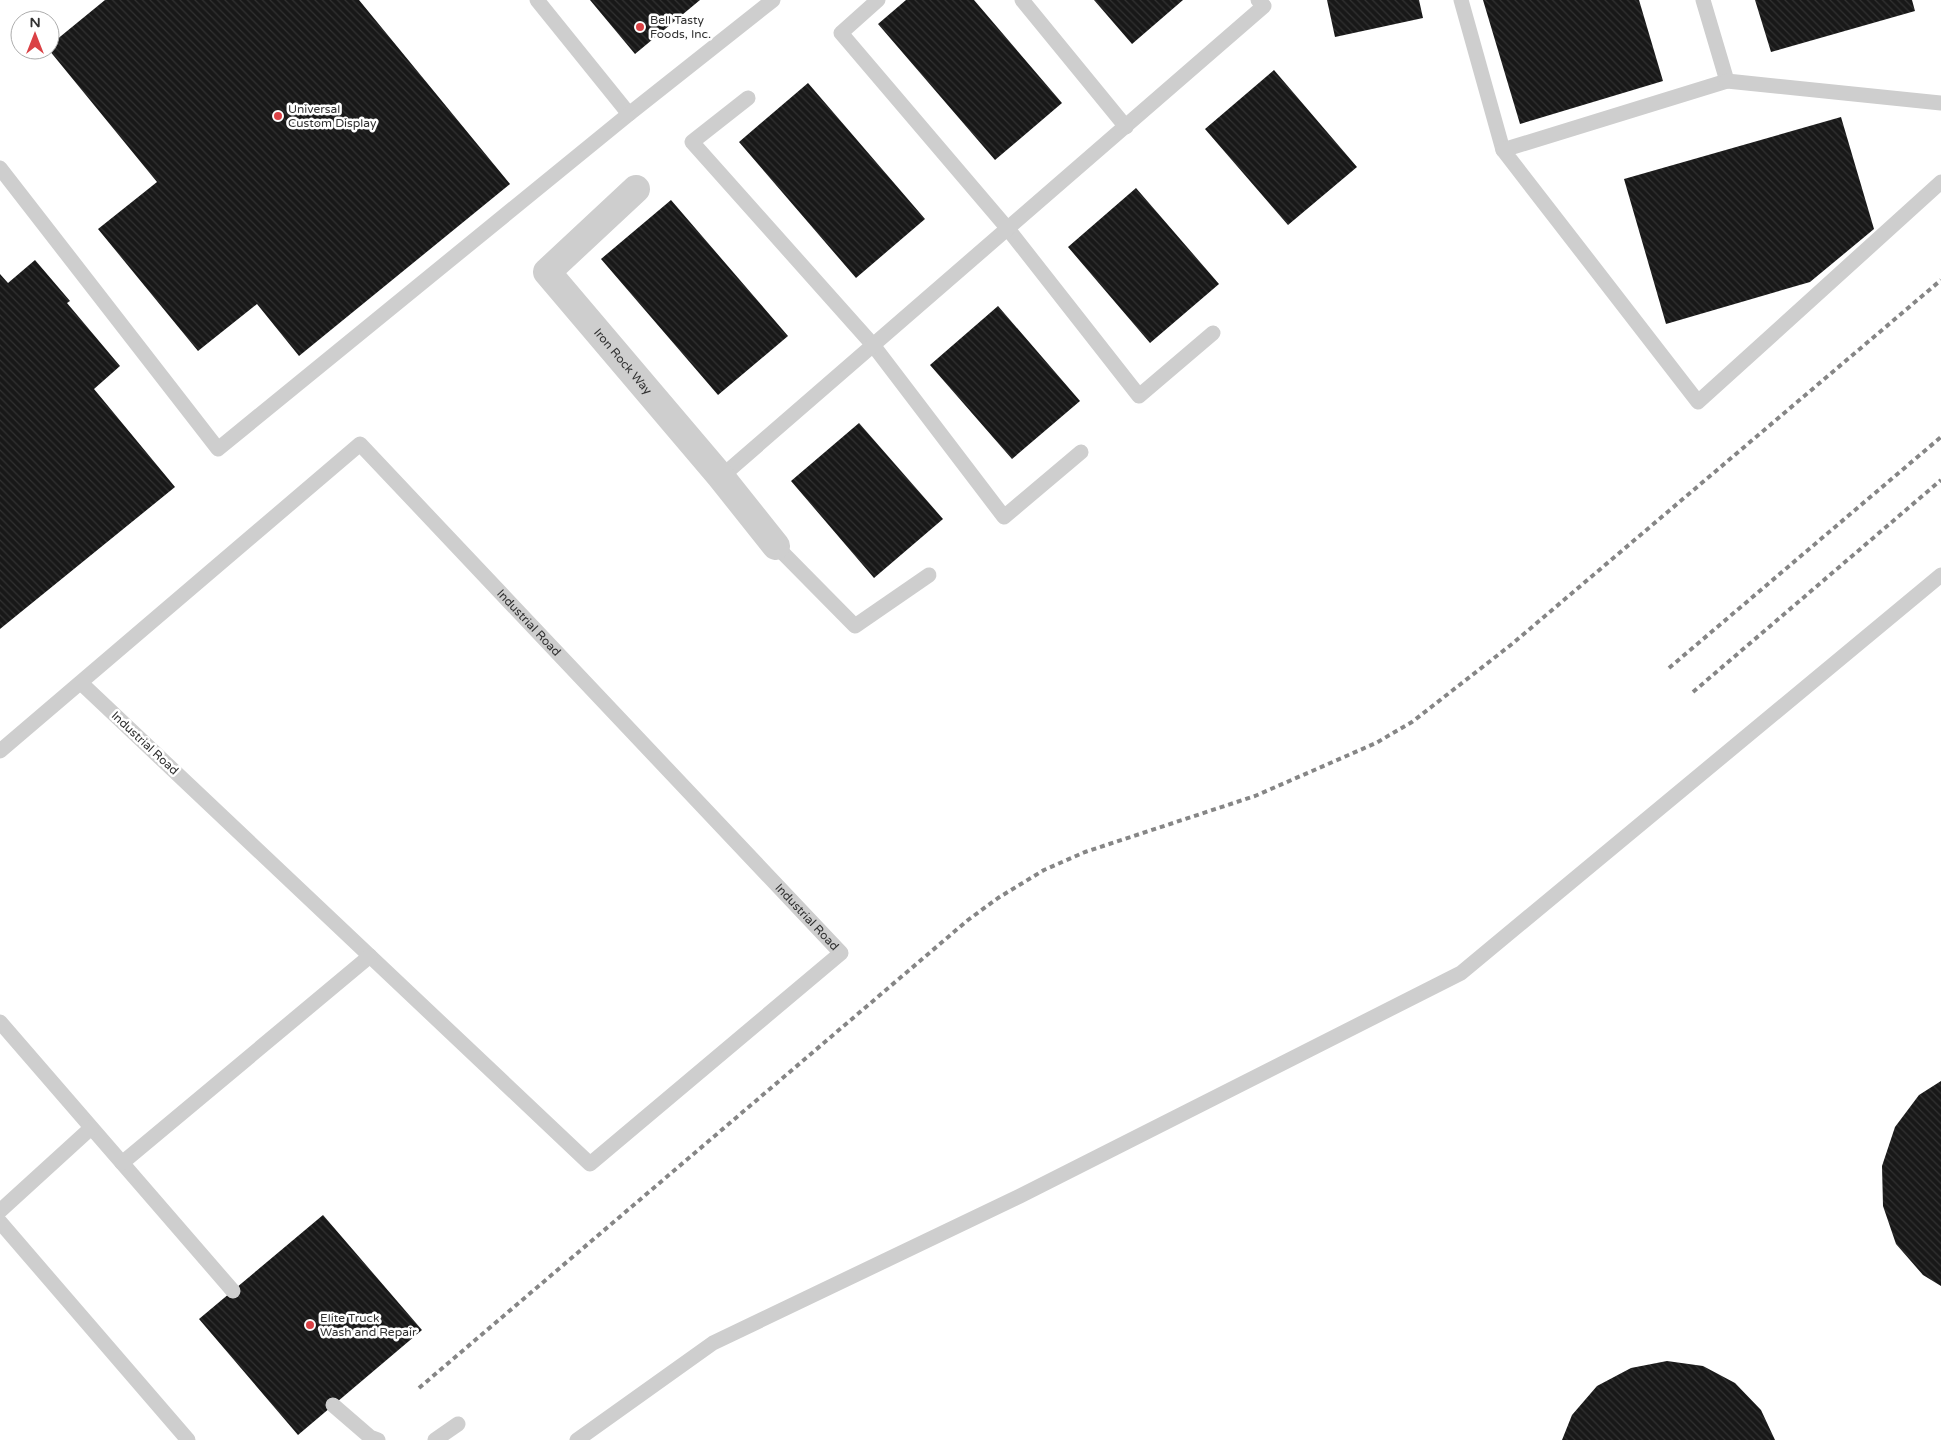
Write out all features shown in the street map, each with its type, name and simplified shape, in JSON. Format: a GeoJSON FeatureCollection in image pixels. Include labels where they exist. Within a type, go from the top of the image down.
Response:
{"type":"FeatureCollection","features":[{"type":"Feature","properties":{"kind":"street","name":"Iron Rock Way"},"geometry":{"type":"LineString","coordinates":[[636,189],[547,272],[721,477],[776,546]]}},
{"type":"Feature","properties":{"kind":"lane"},"geometry":{"type":"LineString","coordinates":[[538,0],[629,114]]}},
{"type":"Feature","properties":{"kind":"lane"},"geometry":{"type":"LineString","coordinates":[[0,168],[218,449],[629,114],[773,0]]}},
{"type":"Feature","properties":{"kind":"lane"},"geometry":{"type":"LineString","coordinates":[[878,0],[841,33],[1008,229],[1139,396],[1213,333]]}},
{"type":"Feature","properties":{"kind":"lane"},"geometry":{"type":"LineString","coordinates":[[1022,0],[1126,127]]}},
{"type":"Feature","properties":{"kind":"lane"},"geometry":{"type":"LineString","coordinates":[[721,477],[1264,6],[1258,0]]}},
{"type":"Feature","properties":{"kind":"lane"},"geometry":{"type":"LineString","coordinates":[[1462,0],[1503,150],[1698,402],[1941,182]]}},
{"type":"Feature","properties":{"kind":"lane"},"geometry":{"type":"LineString","coordinates":[[1702,0],[1727,81]]}},
{"type":"Feature","properties":{"kind":"lane"},"geometry":{"type":"LineString","coordinates":[[1503,150],[1727,81],[1941,103]]}},
{"type":"Feature","properties":{"kind":"lane"},"geometry":{"type":"LineString","coordinates":[[748,98],[692,142],[873,345],[1004,517],[1081,452]]}},
{"type":"Feature","properties":{"kind":"lane","name":"Industrial Road"},"geometry":{"type":"LineString","coordinates":[[0,752],[360,444],[841,952],[590,1164],[81,683]]}},
{"type":"Feature","properties":{"kind":"lane"},"geometry":{"type":"LineString","coordinates":[[776,546],[855,626],[929,575]]}},
{"type":"Feature","properties":{"kind":"lane"},"geometry":{"type":"LineString","coordinates":[[577,1440],[713,1344],[1029,1192],[1461,973],[1941,575]]}},
{"type":"Feature","properties":{"kind":"lane"},"geometry":{"type":"LineString","coordinates":[[122,1163],[370,956]]}},
{"type":"Feature","properties":{"kind":"lane"},"geometry":{"type":"LineString","coordinates":[[0,1022],[233,1291]]}},
{"type":"Feature","properties":{"kind":"lane"},"geometry":{"type":"LineString","coordinates":[[0,1211],[91,1128]]}},
{"type":"Feature","properties":{"kind":"lane"},"geometry":{"type":"LineString","coordinates":[[0,1222],[188,1440]]}},
{"type":"Feature","properties":{"kind":"lane"},"geometry":{"type":"LineString","coordinates":[[333,1405],[370,1436],[378,1440]]}},
{"type":"Feature","properties":{"kind":"lane"},"geometry":{"type":"LineString","coordinates":[[435,1440],[458,1424]]}},
{"type":"Feature","properties":{"kind":"building","name":"Universal Custom Display"},"geometry":{"type":"Polygon","coordinates":[[[105,0],[359,0],[510,184],[299,356],[257,304],[198,351],[98,229],[157,182],[57,60],[60,60],[60,37],[105,0]]]}},
{"type":"Feature","properties":{"kind":"building","name":"Bell Tasty Foods, Inc."},"geometry":{"type":"Polygon","coordinates":[[[590,0],[700,0],[635,54],[590,0]]]}},
{"type":"Feature","properties":{"kind":"building"},"geometry":{"type":"Polygon","coordinates":[[[906,0],[974,0],[1062,103],[995,160],[878,24],[906,0]]]}},
{"type":"Feature","properties":{"kind":"building"},"geometry":{"type":"Polygon","coordinates":[[[1094,0],[1183,0],[1132,44],[1094,0]]]}},
{"type":"Feature","properties":{"kind":"building"},"geometry":{"type":"Polygon","coordinates":[[[1327,0],[1419,0],[1423,18],[1335,37],[1327,0]]]}},
{"type":"Feature","properties":{"kind":"building"},"geometry":{"type":"Polygon","coordinates":[[[1483,0],[1639,0],[1663,81],[1520,124],[1483,0]]]}},
{"type":"Feature","properties":{"kind":"building"},"geometry":{"type":"Polygon","coordinates":[[[1755,0],[1912,0],[1915,11],[1771,52],[1755,0]]]}},
{"type":"Feature","properties":{"kind":"building"},"geometry":{"type":"Polygon","coordinates":[[[1274,70],[1357,167],[1288,225],[1205,129],[1274,70]]]}},
{"type":"Feature","properties":{"kind":"building"},"geometry":{"type":"Polygon","coordinates":[[[808,83],[925,219],[856,278],[739,142],[808,83]]]}},
{"type":"Feature","properties":{"kind":"building"},"geometry":{"type":"Polygon","coordinates":[[[1841,117],[1874,229],[1810,282],[1666,324],[1624,179],[1841,117]]]}},
{"type":"Feature","properties":{"kind":"building"},"geometry":{"type":"Polygon","coordinates":[[[1136,188],[1219,284],[1150,343],[1068,247],[1136,188]]]}},
{"type":"Feature","properties":{"kind":"building"},"geometry":{"type":"Polygon","coordinates":[[[671,200],[788,336],[718,395],[601,259],[671,200]]]}},
{"type":"Feature","properties":{"kind":"building"},"geometry":{"type":"Polygon","coordinates":[[[35,260],[70,301],[67,303],[120,366],[94,389],[175,487],[0,629],[0,274],[8,283],[35,260]]]}},
{"type":"Feature","properties":{"kind":"building"},"geometry":{"type":"Polygon","coordinates":[[[998,306],[1080,401],[1012,459],[930,365],[998,306]]]}},
{"type":"Feature","properties":{"kind":"building"},"geometry":{"type":"Polygon","coordinates":[[[859,423],[943,519],[874,578],[791,481],[859,423]]]}},
{"type":"Feature","properties":{"kind":"building"},"geometry":{"type":"Polygon","coordinates":[[[1941,1081],[1941,1286],[1923,1275],[1896,1244],[1883,1206],[1882,1166],[1895,1127],[1919,1095],[1941,1081]]]}},
{"type":"Feature","properties":{"kind":"building","name":"Elite Truck Wash and Repair"},"geometry":{"type":"Polygon","coordinates":[[[323,1215],[422,1330],[298,1435],[199,1319],[323,1215]]]}},
{"type":"Feature","properties":{"kind":"building"},"geometry":{"type":"Polygon","coordinates":[[[1667,1361],[1703,1366],[1735,1383],[1761,1410],[1775,1440],[1562,1440],[1572,1415],[1597,1386],[1631,1368],[1667,1361]]]}},
{"type":"Feature","properties":{"kind":"railway"},"geometry":{"type":"LineString","coordinates":[[419,1388],[968,920],[998,898],[1044,870],[1085,852],[1255,796],[1376,743],[1412,722],[1512,644],[1941,280]]}},
{"type":"Feature","properties":{"kind":"railway"},"geometry":{"type":"LineString","coordinates":[[1669,668],[1941,437]]}},
{"type":"Feature","properties":{"kind":"railway"},"geometry":{"type":"LineString","coordinates":[[1693,692],[1941,480]]}},
{"type":"Feature","properties":{"kind":"place","name":"Bell Tasty Foods, Inc."},"geometry":{"type":"Point","coordinates":[640,27]}},
{"type":"Feature","properties":{"kind":"place","name":"Universal Custom Display"},"geometry":{"type":"Point","coordinates":[278,116]}},
{"type":"Feature","properties":{"kind":"place","name":"Elite Truck Wash and Repair"},"geometry":{"type":"Point","coordinates":[310,1325]}}]}
